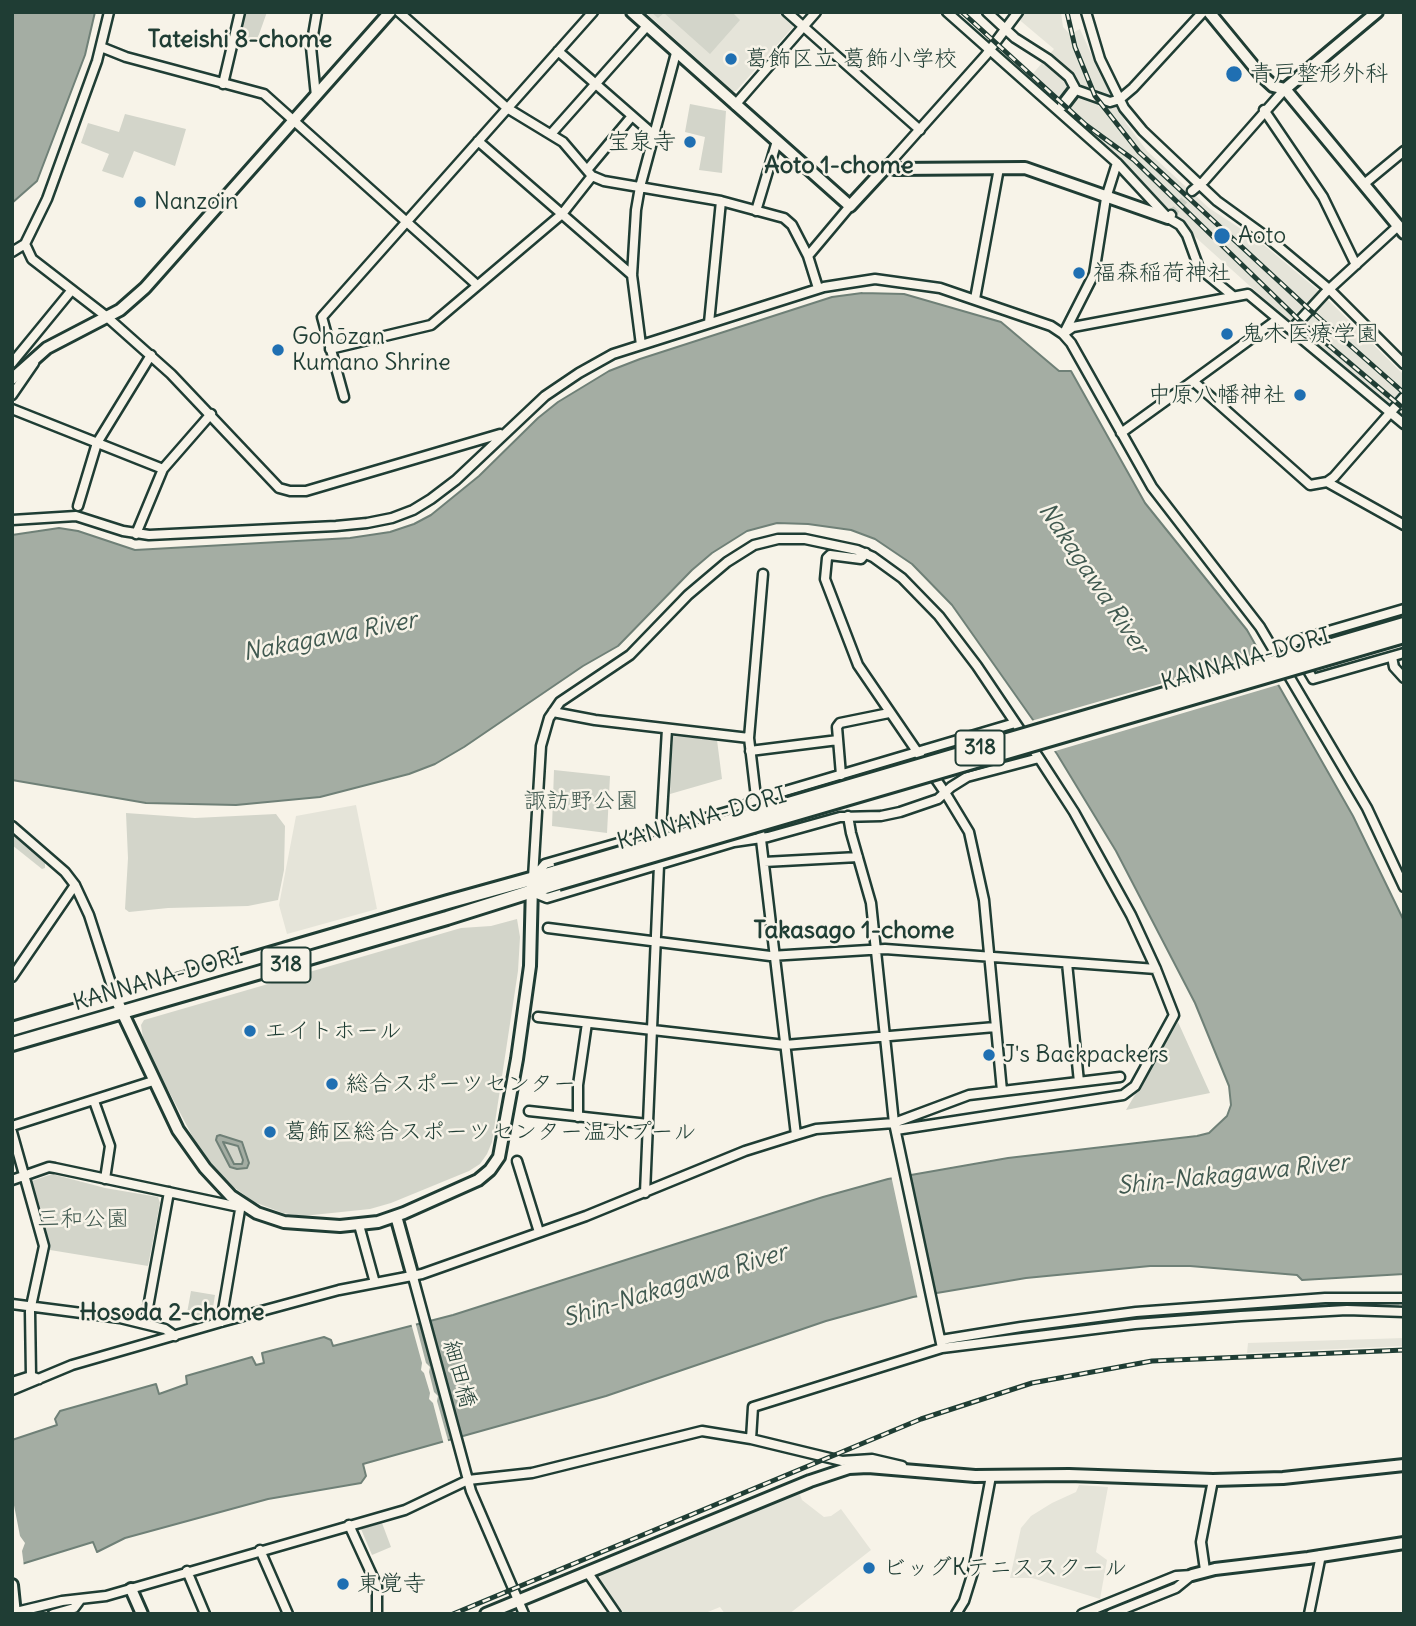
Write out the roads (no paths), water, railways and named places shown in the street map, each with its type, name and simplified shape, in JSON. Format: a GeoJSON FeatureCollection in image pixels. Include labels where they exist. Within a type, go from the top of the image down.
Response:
{"type":"FeatureCollection","features":[{"type":"Feature","properties":{"kind":"main road","name":"KANNANA-DORI"},"geometry":{"type":"LineString","coordinates":[[557,878],[1404,624]]}},
{"type":"Feature","properties":{"kind":"main road","name":"KANNANA-DORI"},"geometry":{"type":"LineString","coordinates":[[12,1029],[557,878],[1404,636]]}},
{"type":"Feature","properties":{"kind":"main road","name":"KANNANA-DORI"},"geometry":{"type":"LineString","coordinates":[[12,1044],[122,1013],[532,885]]}},
{"type":"Feature","properties":{"kind":"street"},"geometry":{"type":"LineString","coordinates":[[12,252],[25,244],[47,199],[84,100],[109,12]]}},
{"type":"Feature","properties":{"kind":"street"},"geometry":{"type":"LineString","coordinates":[[223,84],[240,12]]}},
{"type":"Feature","properties":{"kind":"street"},"geometry":{"type":"LineString","coordinates":[[316,96],[311,47],[317,12]]}},
{"type":"Feature","properties":{"kind":"street"},"geometry":{"type":"LineString","coordinates":[[12,379],[39,354],[120,310],[145,288],[390,12]]}},
{"type":"Feature","properties":{"kind":"street"},"geometry":{"type":"LineString","coordinates":[[399,12],[507,108],[563,142],[589,173],[604,181],[721,201],[784,218],[792,225],[808,256],[818,288]]}},
{"type":"Feature","properties":{"kind":"street"},"geometry":{"type":"LineString","coordinates":[[344,397],[322,317],[593,12]]}},
{"type":"Feature","properties":{"kind":"street"},"geometry":{"type":"LineString","coordinates":[[632,12],[850,206]]}},
{"type":"Feature","properties":{"kind":"street"},"geometry":{"type":"LineString","coordinates":[[787,12],[920,130]]}},
{"type":"Feature","properties":{"kind":"street"},"geometry":{"type":"LineString","coordinates":[[735,105],[816,12]]}},
{"type":"Feature","properties":{"kind":"street"},"geometry":{"type":"LineString","coordinates":[[947,12],[1061,107],[1180,225],[1187,235],[1199,268],[1233,296]]}},
{"type":"Feature","properties":{"kind":"street"},"geometry":{"type":"LineString","coordinates":[[987,12],[1069,78],[1074,91]]}},
{"type":"Feature","properties":{"kind":"street"},"geometry":{"type":"LineString","coordinates":[[808,256],[990,50],[1018,12]]}},
{"type":"Feature","properties":{"kind":"street"},"geometry":{"type":"LineString","coordinates":[[1086,12],[1095,47],[1124,108],[1153,143],[1195,188],[1268,238],[1329,289],[1404,363]]}},
{"type":"Feature","properties":{"kind":"street"},"geometry":{"type":"LineString","coordinates":[[1074,91],[1110,102],[1120,99],[1203,12]]}},
{"type":"Feature","properties":{"kind":"street"},"geometry":{"type":"LineString","coordinates":[[1209,12],[1260,74],[1273,86],[1285,89],[1401,230],[1329,289],[1292,330]]}},
{"type":"Feature","properties":{"kind":"street"},"geometry":{"type":"LineString","coordinates":[[1195,188],[1285,89],[1377,12]]}},
{"type":"Feature","properties":{"kind":"street"},"geometry":{"type":"LineString","coordinates":[[551,134],[647,26]]}},
{"type":"Feature","properties":{"kind":"street"},"geometry":{"type":"LineString","coordinates":[[101,47],[126,57],[264,94],[477,285]]}},
{"type":"Feature","properties":{"kind":"street"},"geometry":{"type":"LineString","coordinates":[[558,51],[654,135]]}},
{"type":"Feature","properties":{"kind":"street"},"geometry":{"type":"LineString","coordinates":[[641,345],[632,275],[634,229],[640,187],[676,53]]}},
{"type":"Feature","properties":{"kind":"street"},"geometry":{"type":"LineString","coordinates":[[1061,107],[1074,91]]}},
{"type":"Feature","properties":{"kind":"street"},"geometry":{"type":"LineString","coordinates":[[1264,110],[1323,197],[1356,265]]}},
{"type":"Feature","properties":{"kind":"street"},"geometry":{"type":"LineString","coordinates":[[330,349],[431,324],[562,214],[632,116]]}},
{"type":"Feature","properties":{"kind":"street"},"geometry":{"type":"LineString","coordinates":[[478,141],[632,275]]}},
{"type":"Feature","properties":{"kind":"street"},"geometry":{"type":"LineString","coordinates":[[756,211],[776,141]]}},
{"type":"Feature","properties":{"kind":"street"},"geometry":{"type":"LineString","coordinates":[[1364,184],[1404,150]]}},
{"type":"Feature","properties":{"kind":"street"},"geometry":{"type":"LineString","coordinates":[[1063,334],[1094,274],[1106,198],[1117,163]]}},
{"type":"Feature","properties":{"kind":"street"},"geometry":{"type":"LineString","coordinates":[[887,166],[895,169],[1029,169],[1106,198],[1170,216]]}},
{"type":"Feature","properties":{"kind":"street"},"geometry":{"type":"LineString","coordinates":[[975,299],[999,168]]}},
{"type":"Feature","properties":{"kind":"street"},"geometry":{"type":"LineString","coordinates":[[709,323],[721,201]]}},
{"type":"Feature","properties":{"kind":"street"},"geometry":{"type":"LineString","coordinates":[[25,244],[32,259],[151,355],[211,414],[279,488],[306,491],[503,433]]}},
{"type":"Feature","properties":{"kind":"street"},"geometry":{"type":"LineString","coordinates":[[12,520],[76,516],[136,534],[149,535],[336,526],[392,518],[414,510],[431,499],[456,480],[545,396],[570,378],[613,354],[818,288],[875,279],[940,288],[1042,322],[1063,334],[1160,498],[1261,627],[1367,808],[1404,887]]}},
{"type":"Feature","properties":{"kind":"street"},"geometry":{"type":"LineString","coordinates":[[12,363],[71,291]]}},
{"type":"Feature","properties":{"kind":"street"},"geometry":{"type":"LineString","coordinates":[[1063,334],[1073,327],[1248,294],[1404,424]]}},
{"type":"Feature","properties":{"kind":"street"},"geometry":{"type":"LineString","coordinates":[[1121,433],[1278,319]]}},
{"type":"Feature","properties":{"kind":"street"},"geometry":{"type":"LineString","coordinates":[[12,395],[39,354]]}},
{"type":"Feature","properties":{"kind":"street"},"geometry":{"type":"LineString","coordinates":[[78,506],[97,443],[151,355]]}},
{"type":"Feature","properties":{"kind":"street"},"geometry":{"type":"LineString","coordinates":[[1193,381],[1310,485],[1327,482],[1334,477],[1404,397]]}},
{"type":"Feature","properties":{"kind":"street"},"geometry":{"type":"LineString","coordinates":[[12,409],[163,469]]}},
{"type":"Feature","properties":{"kind":"street"},"geometry":{"type":"LineString","coordinates":[[136,534],[163,469],[211,414]]}},
{"type":"Feature","properties":{"kind":"street"},"geometry":{"type":"LineString","coordinates":[[1327,482],[1404,525]]}},
{"type":"Feature","properties":{"kind":"street"},"geometry":{"type":"LineString","coordinates":[[12,1180],[49,1167],[240,1206],[284,1222],[319,1226],[359,1225],[396,1216],[478,1180],[490,1170],[499,1157],[530,966],[541,746],[546,726],[553,712],[568,695],[640,647],[688,595],[727,562],[754,545],[778,539],[832,543],[866,553],[902,578],[939,616],[977,666],[1069,804],[1107,871],[1156,970],[1174,1015],[1141,1076],[1128,1093],[1119,1097],[895,1129],[816,1129],[745,1152],[645,1193],[413,1277],[375,1283],[221,1322],[12,1382]]}},
{"type":"Feature","properties":{"kind":"street"},"geometry":{"type":"LineString","coordinates":[[866,553],[861,559],[830,555],[827,558],[825,579],[858,666],[969,832],[984,900],[1002,1091]]}},
{"type":"Feature","properties":{"kind":"street"},"geometry":{"type":"LineString","coordinates":[[763,575],[749,738],[796,1135]]}},
{"type":"Feature","properties":{"kind":"street"},"geometry":{"type":"LineString","coordinates":[[1404,609],[1291,642],[1313,679],[1404,653]]}},
{"type":"Feature","properties":{"kind":"street"},"geometry":{"type":"LineString","coordinates":[[1391,657],[1394,667],[1404,678]]}},
{"type":"Feature","properties":{"kind":"street"},"geometry":{"type":"LineString","coordinates":[[553,712],[595,720],[749,738]]}},
{"type":"Feature","properties":{"kind":"street"},"geometry":{"type":"LineString","coordinates":[[841,775],[837,727],[840,723],[889,713]]}},
{"type":"Feature","properties":{"kind":"street"},"geometry":{"type":"LineString","coordinates":[[532,885],[545,864],[730,811],[755,801],[1015,723]]}},
{"type":"Feature","properties":{"kind":"street"},"geometry":{"type":"LineString","coordinates":[[661,831],[667,729]]}},
{"type":"Feature","properties":{"kind":"street"},"geometry":{"type":"LineString","coordinates":[[750,751],[838,740]]}},
{"type":"Feature","properties":{"kind":"street"},"geometry":{"type":"LineString","coordinates":[[532,885],[547,898],[734,842],[760,839],[848,816],[881,816],[900,812],[938,799],[967,777],[1039,758]]}},
{"type":"Feature","properties":{"kind":"street"},"geometry":{"type":"LineString","coordinates":[[848,816],[871,904],[895,1129],[941,1340]]}},
{"type":"Feature","properties":{"kind":"street"},"geometry":{"type":"LineString","coordinates":[[12,826],[65,872],[75,885],[89,915],[116,999],[178,1130],[205,1168],[240,1206]]}},
{"type":"Feature","properties":{"kind":"street"},"geometry":{"type":"LineString","coordinates":[[764,862],[858,857]]}},
{"type":"Feature","properties":{"kind":"street"},"geometry":{"type":"LineString","coordinates":[[645,1193],[659,865]]}},
{"type":"Feature","properties":{"kind":"street"},"geometry":{"type":"LineString","coordinates":[[12,977],[75,885]]}},
{"type":"Feature","properties":{"kind":"street"},"geometry":{"type":"LineString","coordinates":[[548,928],[774,955],[876,950],[1156,970]]}},
{"type":"Feature","properties":{"kind":"street"},"geometry":{"type":"LineString","coordinates":[[1067,963],[1079,1082]]}},
{"type":"Feature","properties":{"kind":"street"},"geometry":{"type":"LineString","coordinates":[[538,1017],[785,1045],[995,1027]]}},
{"type":"Feature","properties":{"kind":"street"},"geometry":{"type":"LineString","coordinates":[[579,1117],[578,1085],[587,1023]]}},
{"type":"Feature","properties":{"kind":"street"},"geometry":{"type":"LineString","coordinates":[[895,1129],[970,1095],[1120,1077]]}},
{"type":"Feature","properties":{"kind":"street"},"geometry":{"type":"LineString","coordinates":[[35,1377],[32,1306],[44,1246],[12,1129],[153,1081]]}},
{"type":"Feature","properties":{"kind":"street"},"geometry":{"type":"LineString","coordinates":[[94,1101],[110,1146],[105,1179]]}},
{"type":"Feature","properties":{"kind":"street"},"geometry":{"type":"LineString","coordinates":[[529,1111],[648,1124]]}},
{"type":"Feature","properties":{"kind":"street"},"geometry":{"type":"LineString","coordinates":[[517,1161],[539,1232]]}},
{"type":"Feature","properties":{"kind":"street"},"geometry":{"type":"LineString","coordinates":[[145,1324],[169,1192]]}},
{"type":"Feature","properties":{"kind":"street"},"geometry":{"type":"LineString","coordinates":[[221,1322],[240,1206]]}},
{"type":"Feature","properties":{"kind":"street"},"geometry":{"type":"LineString","coordinates":[[396,1216],[413,1277]]}},
{"type":"Feature","properties":{"kind":"street"},"geometry":{"type":"LineString","coordinates":[[359,1225],[375,1283]]}},
{"type":"Feature","properties":{"kind":"street","name":"細田橋"},"geometry":{"type":"LineString","coordinates":[[413,1277],[478,1511],[524,1614]]}},
{"type":"Feature","properties":{"kind":"street"},"geometry":{"type":"LineString","coordinates":[[751,1439],[753,1407],[941,1340],[1021,1326],[1136,1312],[1325,1298],[1404,1298]]}},
{"type":"Feature","properties":{"kind":"street"},"geometry":{"type":"LineString","coordinates":[[12,1304],[120,1318],[165,1329],[175,1336]]}},
{"type":"Feature","properties":{"kind":"street"},"geometry":{"type":"LineString","coordinates":[[941,1340],[1252,1315],[1347,1310],[1404,1312]]}},
{"type":"Feature","properties":{"kind":"street"},"geometry":{"type":"LineString","coordinates":[[12,1390],[35,1377]]}},
{"type":"Feature","properties":{"kind":"street"},"geometry":{"type":"LineString","coordinates":[[13,1590],[14,1613],[62,1601],[106,1596],[405,1510],[468,1480],[533,1473],[702,1431],[751,1439],[842,1461],[872,1459],[921,1472]]}},
{"type":"Feature","properties":{"kind":"street"},"geometry":{"type":"LineString","coordinates":[[486,1614],[838,1471],[858,1467],[991,1476],[1069,1475],[1213,1480],[1283,1478],[1404,1465]]}},
{"type":"Feature","properties":{"kind":"street"},"geometry":{"type":"LineString","coordinates":[[956,1614],[964,1601],[973,1572],[991,1476]]}},
{"type":"Feature","properties":{"kind":"street"},"geometry":{"type":"LineString","coordinates":[[1205,1570],[1201,1542],[1213,1480]]}},
{"type":"Feature","properties":{"kind":"street"},"geometry":{"type":"LineString","coordinates":[[349,1525],[377,1586],[377,1614]]}},
{"type":"Feature","properties":{"kind":"street"},"geometry":{"type":"LineString","coordinates":[[1082,1614],[1176,1576],[1404,1543]]}},
{"type":"Feature","properties":{"kind":"street"},"geometry":{"type":"LineString","coordinates":[[260,1550],[288,1614]]}},
{"type":"Feature","properties":{"kind":"street"},"geometry":{"type":"LineString","coordinates":[[1310,1614],[1321,1555]]}},
{"type":"Feature","properties":{"kind":"street"},"geometry":{"type":"LineString","coordinates":[[187,1572],[205,1614]]}},
{"type":"Feature","properties":{"kind":"street"},"geometry":{"type":"LineString","coordinates":[[588,1573],[616,1614]]}},
{"type":"Feature","properties":{"kind":"street"},"geometry":{"type":"LineString","coordinates":[[1111,1614],[1176,1588],[1192,1575]]}},
{"type":"Feature","properties":{"kind":"street"},"geometry":{"type":"LineString","coordinates":[[131,1589],[142,1614]]}},
{"type":"Feature","properties":{"kind":"street"},"geometry":{"type":"LineString","coordinates":[[53,1614],[74,1608],[80,1600]]}},
{"type":"Feature","properties":{"kind":"water"},"geometry":{"type":"Polygon","coordinates":[[[12,12],[95,12],[85,55],[37,181],[12,203],[12,12]]]}},
{"type":"Feature","properties":{"kind":"water"},"geometry":{"type":"Polygon","coordinates":[[[862,293],[904,294],[1001,322],[1059,371],[1071,371],[1145,503],[1247,630],[1353,816],[1404,921],[1404,1274],[1302,1280],[1297,1275],[1190,1266],[1150,1266],[1026,1278],[913,1297],[826,1321],[606,1396],[363,1464],[366,1476],[361,1483],[268,1499],[125,1538],[97,1552],[93,1542],[12,1567],[12,1440],[57,1425],[55,1419],[60,1411],[156,1384],[159,1394],[187,1384],[186,1376],[252,1357],[256,1365],[264,1363],[262,1353],[324,1337],[331,1340],[333,1346],[453,1315],[823,1197],[888,1179],[1008,1158],[1197,1136],[1209,1133],[1227,1116],[1231,1105],[1229,1086],[1195,1003],[1116,851],[1057,754],[952,605],[912,564],[875,539],[851,530],[777,523],[747,531],[712,553],[692,570],[618,646],[583,666],[464,747],[435,764],[409,774],[320,797],[236,805],[146,803],[12,780],[12,535],[59,528],[78,531],[135,550],[350,538],[390,532],[431,515],[479,476],[538,418],[558,402],[609,371],[832,297],[862,293]]]}},
{"type":"Feature","properties":{"kind":"water"},"geometry":{"type":"Polygon","coordinates":[[[217,1136],[242,1142],[249,1163],[247,1168],[230,1167],[216,1140],[217,1136]],[[223,1142],[234,1164],[242,1164],[243,1160],[238,1146],[223,1142]]]}},
{"type":"Feature","properties":{"kind":"waterway"},"geometry":{"type":"LineString","coordinates":[[1102,1614],[1110,1610]]}},
{"type":"Feature","properties":{"kind":"tunnel"},"geometry":{"type":"LineString","coordinates":[[1171,215],[1192,191]]}},
{"type":"Feature","properties":{"kind":"railway"},"geometry":{"type":"LineString","coordinates":[[962,12],[1086,125],[1134,160],[1300,321],[1404,409]]}},
{"type":"Feature","properties":{"kind":"railway"},"geometry":{"type":"LineString","coordinates":[[1067,12],[1075,47],[1095,96],[1139,152],[1404,393]]}},
{"type":"Feature","properties":{"kind":"railway"},"geometry":{"type":"LineString","coordinates":[[453,1614],[921,1419],[1032,1383],[1152,1361],[1404,1350]]}},
{"type":"Feature","properties":{"kind":"place","name":"葛飾区立 葛飾小学校"},"geometry":{"type":"Point","coordinates":[731,59]}},
{"type":"Feature","properties":{"kind":"place","name":"青戸整形外科"},"geometry":{"type":"Point","coordinates":[1234,74]}},
{"type":"Feature","properties":{"kind":"place","name":"宝泉寺"},"geometry":{"type":"Point","coordinates":[690,142]}},
{"type":"Feature","properties":{"kind":"place","name":"Nanzoin"},"geometry":{"type":"Point","coordinates":[140,202]}},
{"type":"Feature","properties":{"kind":"place","name":"Aoto"},"geometry":{"type":"Point","coordinates":[1222,236]}},
{"type":"Feature","properties":{"kind":"place","name":"福森稲荷神社"},"geometry":{"type":"Point","coordinates":[1079,273]}},
{"type":"Feature","properties":{"kind":"place","name":"鬼木医療学園"},"geometry":{"type":"Point","coordinates":[1227,334]}},
{"type":"Feature","properties":{"kind":"place","name":"Gohōzan Kumano Shrine"},"geometry":{"type":"Point","coordinates":[278,350]}},
{"type":"Feature","properties":{"kind":"place","name":"中原八幡神社"},"geometry":{"type":"Point","coordinates":[1300,395]}},
{"type":"Feature","properties":{"kind":"place","name":"エイトホール"},"geometry":{"type":"Point","coordinates":[250,1031]}},
{"type":"Feature","properties":{"kind":"place","name":"J's Backpackers"},"geometry":{"type":"Point","coordinates":[989,1055]}},
{"type":"Feature","properties":{"kind":"place","name":"総合スポーツセンター"},"geometry":{"type":"Point","coordinates":[332,1084]}},
{"type":"Feature","properties":{"kind":"place","name":"葛飾区総合スポーツセンター温水プール"},"geometry":{"type":"Point","coordinates":[270,1132]}},
{"type":"Feature","properties":{"kind":"place","name":"ビッグKテニススクール"},"geometry":{"type":"Point","coordinates":[869,1568]}},
{"type":"Feature","properties":{"kind":"place","name":"東覚寺"},"geometry":{"type":"Point","coordinates":[343,1584]}},
{"type":"Feature","properties":{"kind":"district","name":"Tateishi 8-chome"},"geometry":{"type":"Point","coordinates":[240,40]}},
{"type":"Feature","properties":{"kind":"district","name":"Aoto 1-chome"},"geometry":{"type":"Point","coordinates":[839,166]}},
{"type":"Feature","properties":{"kind":"district","name":"Takasago 1-chome"},"geometry":{"type":"Point","coordinates":[854,931]}},
{"type":"Feature","properties":{"kind":"district","name":"Hosoda 2-chome"},"geometry":{"type":"Point","coordinates":[172,1313]}},
{"type":"Feature","properties":{"kind":"water label","name":"Nakagawa River"},"geometry":{"type":"Point","coordinates":[1093,579]}},
{"type":"Feature","properties":{"kind":"water label","name":"Nakagawa River"},"geometry":{"type":"Point","coordinates":[330,637]}},
{"type":"Feature","properties":{"kind":"water label","name":"Shin-Nakagawa River"},"geometry":{"type":"Point","coordinates":[1233,1175]}},
{"type":"Feature","properties":{"kind":"water label","name":"Shin-Nakagawa River"},"geometry":{"type":"Point","coordinates":[675,1286]}},
{"type":"Feature","properties":{"kind":"park label","name":"諏訪野公園"},"geometry":{"type":"Point","coordinates":[581,801]}},
{"type":"Feature","properties":{"kind":"park label","name":"三和公園"},"geometry":{"type":"Point","coordinates":[83,1219]}}]}
